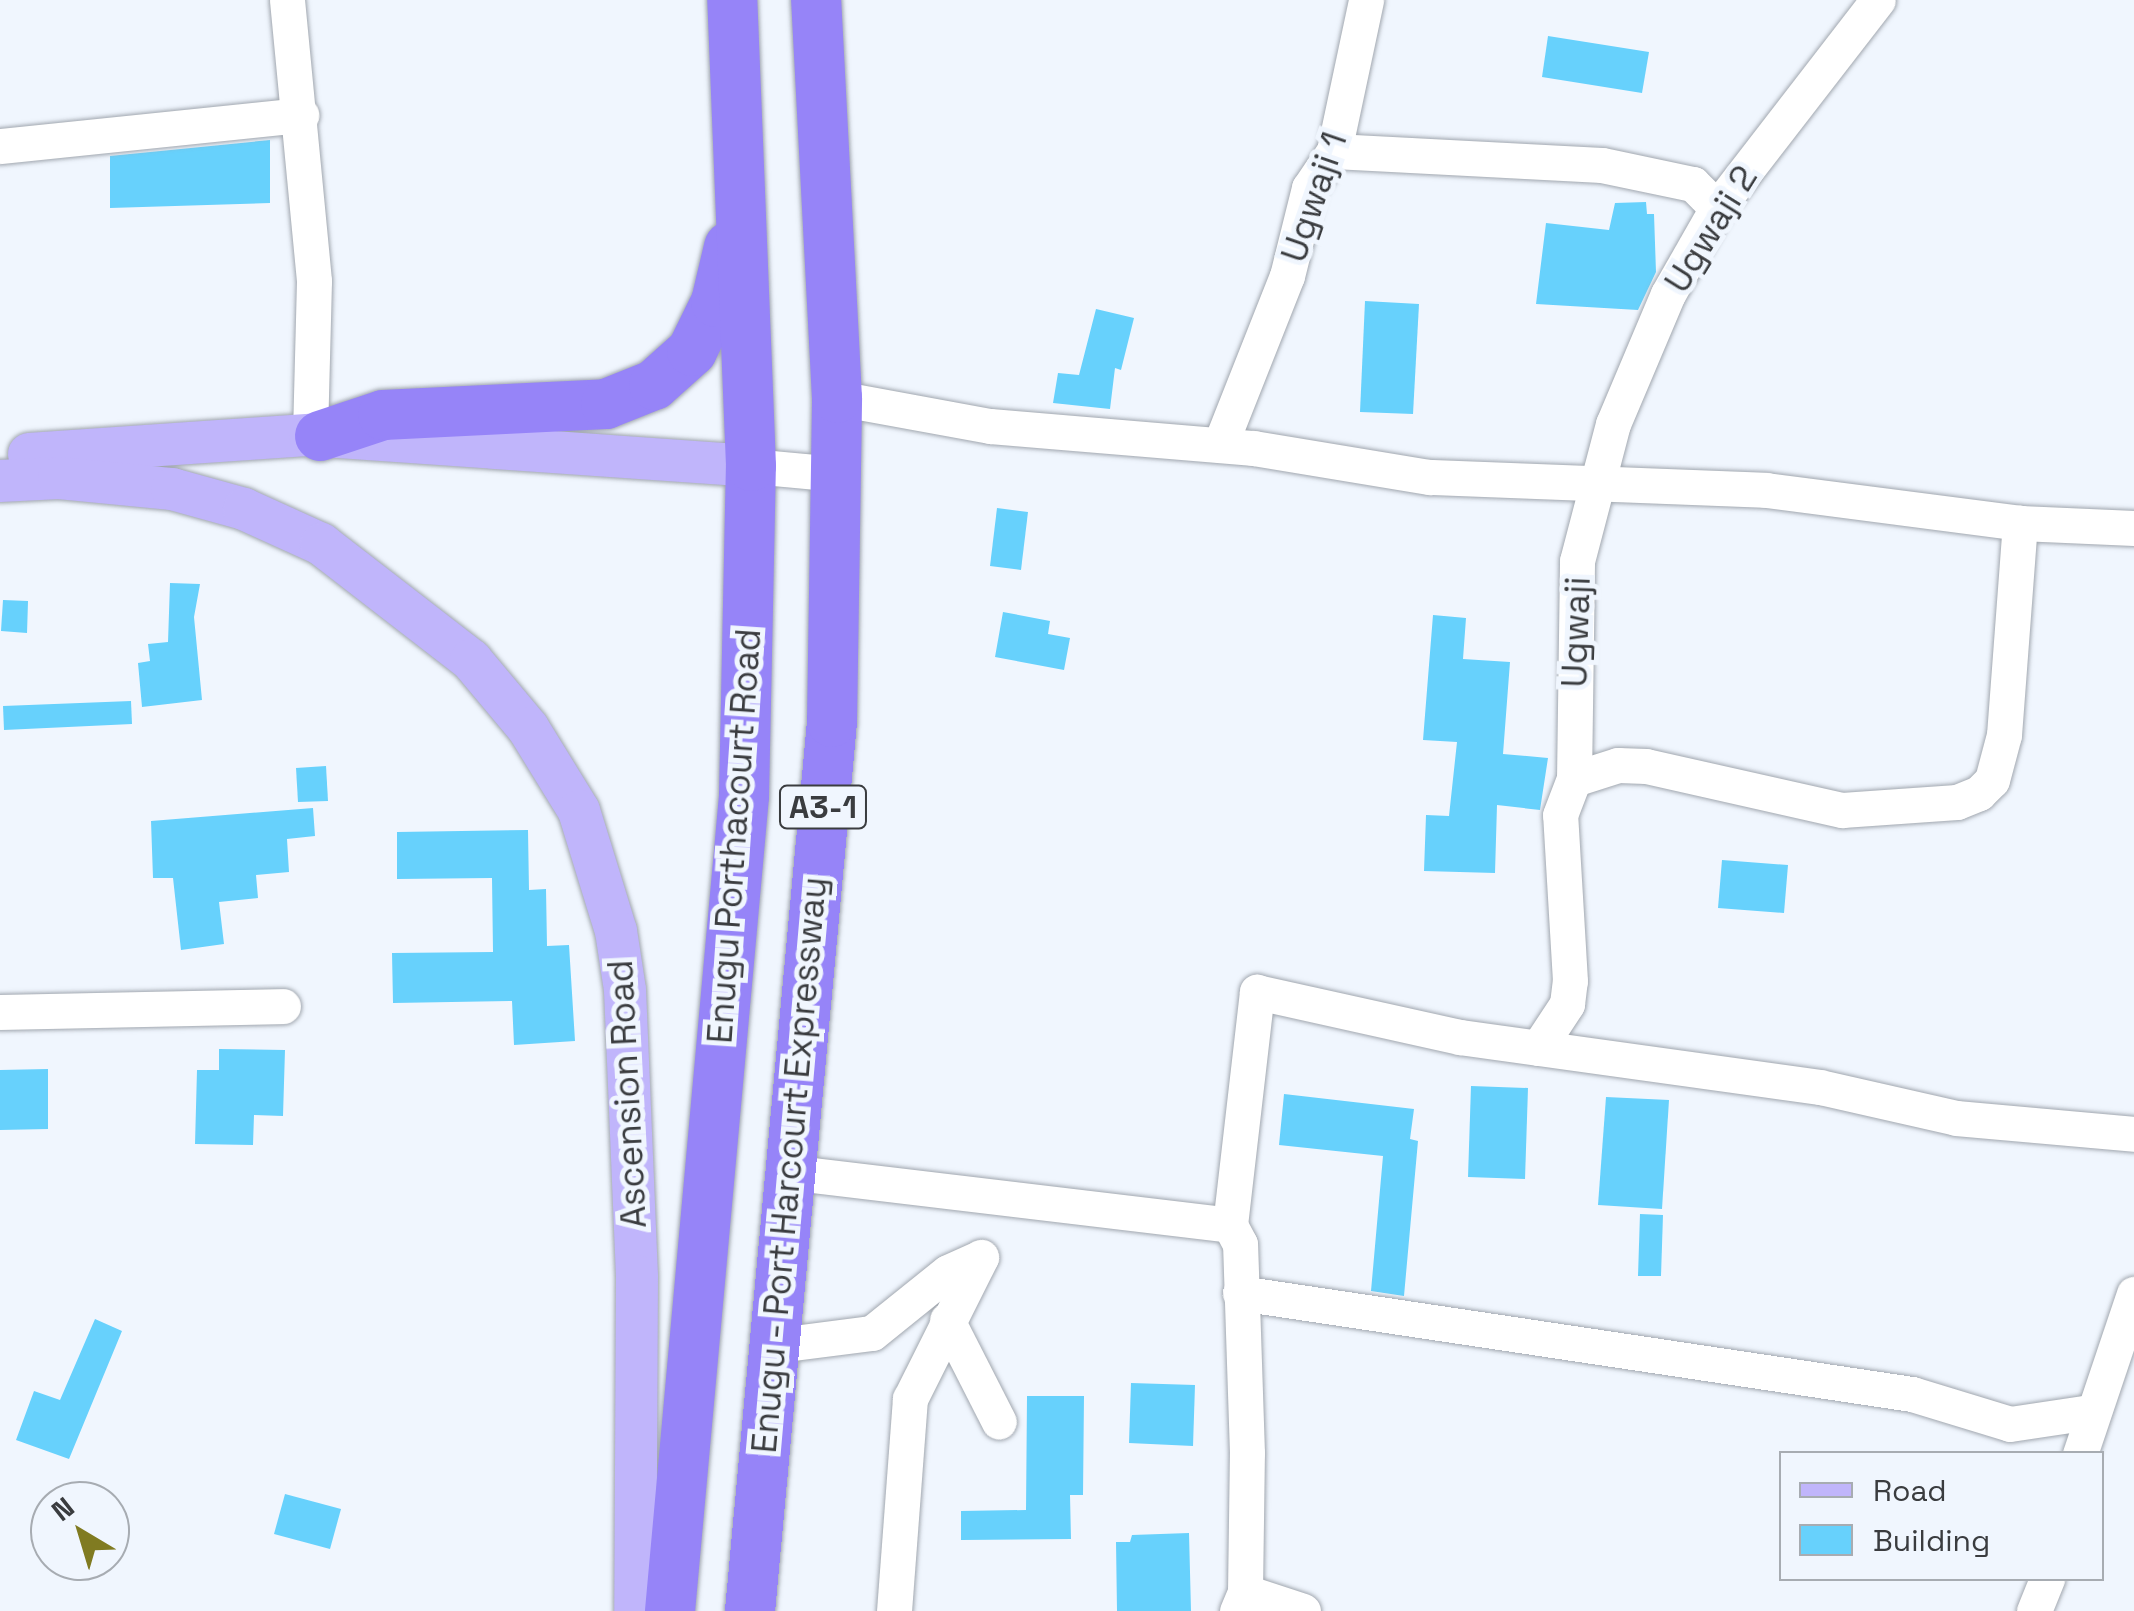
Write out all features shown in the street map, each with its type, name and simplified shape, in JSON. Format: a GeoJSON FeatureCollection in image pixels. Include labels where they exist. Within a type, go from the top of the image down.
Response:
{"type":"FeatureCollection","features":[{"type":"Feature","properties":{"kind":"highway","name":"Enugu Porthacourt Road"},"geometry":{"type":"LineString","coordinates":[[670,1611],[744,796],[752,466],[744,178],[732,0]]}},
{"type":"Feature","properties":{"kind":"highway","name":"Enugu - Port Harcourt Expressway"},"geometry":{"type":"LineString","coordinates":[[750,1611],[770,1346],[832,722],[837,398],[816,0]]}},
{"type":"Feature","properties":{"kind":"highway"},"geometry":{"type":"LineString","coordinates":[[315,436],[383,414],[606,404],[654,384],[692,352],[716,302],[744,178]]}},
{"type":"Feature","properties":{"kind":"main road"},"geometry":{"type":"LineString","coordinates":[[0,456],[315,436],[752,466]]}},
{"type":"Feature","properties":{"kind":"main road","name":"Ascension Road"},"geometry":{"type":"LineString","coordinates":[[0,481],[60,478],[172,488],[244,509],[322,544],[471,660],[528,728],[579,811],[616,931],[625,990],[637,1276],[635,1611]]}},
{"type":"Feature","properties":{"kind":"street"},"geometry":{"type":"LineString","coordinates":[[287,0],[314,282],[315,436]]}},
{"type":"Feature","properties":{"kind":"street","name":"Ugwaji 1"},"geometry":{"type":"LineString","coordinates":[[1220,444],[1287,276],[1309,188],[1334,151],[1366,0]]}},
{"type":"Feature","properties":{"kind":"street","name":"Ugwaji 2"},"geometry":{"type":"LineString","coordinates":[[1596,486],[1613,424],[1668,294],[1717,208],[1878,0]]}},
{"type":"Feature","properties":{"kind":"street"},"geometry":{"type":"LineString","coordinates":[[0,146],[301,115]]}},
{"type":"Feature","properties":{"kind":"street"},"geometry":{"type":"LineString","coordinates":[[1334,151],[1602,166],[1692,184],[1717,208]]}},
{"type":"Feature","properties":{"kind":"street"},"geometry":{"type":"LineString","coordinates":[[837,398],[990,426],[1220,444],[1430,477],[1766,490],[2020,523],[2134,528]]}},
{"type":"Feature","properties":{"kind":"street"},"geometry":{"type":"LineString","coordinates":[[752,466],[838,474]]}},
{"type":"Feature","properties":{"kind":"street","name":"Ugwaji"},"geometry":{"type":"LineString","coordinates":[[1538,1048],[1567,1004],[1570,981],[1560,815],[1574,780],[1574,606],[1596,486]]}},
{"type":"Feature","properties":{"kind":"street"},"geometry":{"type":"LineString","coordinates":[[1574,780],[1618,765],[1646,766],[1842,810],[1957,802],[1979,793],[1992,780],[2004,735],[2020,523]]}},
{"type":"Feature","properties":{"kind":"street"},"geometry":{"type":"LineString","coordinates":[[1303,1611],[1241,1601],[1248,1453],[1240,1244],[1230,1225],[1257,992],[1538,1048],[1820,1087],[1956,1118],[2134,1134]]}},
{"type":"Feature","properties":{"kind":"street"},"geometry":{"type":"LineString","coordinates":[[0,1012],[283,1006]]}},
{"type":"Feature","properties":{"kind":"street"},"geometry":{"type":"LineString","coordinates":[[787,1172],[1230,1225]]}},
{"type":"Feature","properties":{"kind":"street"},"geometry":{"type":"LineString","coordinates":[[770,1346],[872,1333],[948,1272],[981,1257],[910,1399],[894,1611]]}},
{"type":"Feature","properties":{"kind":"street"},"geometry":{"type":"LineString","coordinates":[[1240,1293],[1912,1394],[2010,1424],[2090,1412]]}},
{"type":"Feature","properties":{"kind":"street"},"geometry":{"type":"LineString","coordinates":[[2081,1451],[2090,1412],[2134,1294]]}},
{"type":"Feature","properties":{"kind":"street"},"geometry":{"type":"LineString","coordinates":[[947,1320],[999,1422]]}},
{"type":"Feature","properties":{"kind":"street"},"geometry":{"type":"LineString","coordinates":[[2034,1611],[2046,1581]]}},
{"type":"Feature","properties":{"kind":"building"},"geometry":{"type":"Polygon","coordinates":[[[1548,36],[1649,52],[1642,93],[1542,77],[1548,36]]]}},
{"type":"Feature","properties":{"kind":"building"},"geometry":{"type":"Polygon","coordinates":[[[270,140],[270,203],[110,208],[110,156],[270,140]]]}},
{"type":"Feature","properties":{"kind":"building"},"geometry":{"type":"Polygon","coordinates":[[[1646,202],[1647,214],[1654,214],[1656,272],[1638,310],[1536,304],[1546,223],[1609,230],[1615,203],[1646,202]]]}},
{"type":"Feature","properties":{"kind":"building"},"geometry":{"type":"Polygon","coordinates":[[[1365,301],[1419,304],[1413,414],[1360,412],[1365,301]]]}},
{"type":"Feature","properties":{"kind":"building"},"geometry":{"type":"Polygon","coordinates":[[[1096,309],[1134,318],[1121,370],[1115,368],[1110,409],[1053,403],[1058,373],[1079,375],[1096,309]]]}},
{"type":"Feature","properties":{"kind":"building"},"geometry":{"type":"Polygon","coordinates":[[[997,508],[1028,512],[1021,570],[990,566],[997,508]]]}},
{"type":"Feature","properties":{"kind":"building"},"geometry":{"type":"Polygon","coordinates":[[[170,583],[200,584],[194,617],[202,700],[142,707],[138,663],[150,661],[148,644],[168,642],[170,583]]]}},
{"type":"Feature","properties":{"kind":"building"},"geometry":{"type":"Polygon","coordinates":[[[3,600],[28,601],[27,633],[1,631],[3,600]]]}},
{"type":"Feature","properties":{"kind":"building"},"geometry":{"type":"Polygon","coordinates":[[[1003,612],[1050,621],[1048,634],[1070,638],[1064,670],[995,657],[1003,612]]]}},
{"type":"Feature","properties":{"kind":"building"},"geometry":{"type":"Polygon","coordinates":[[[1433,615],[1466,618],[1463,659],[1510,662],[1503,754],[1548,758],[1540,810],[1497,805],[1495,873],[1424,871],[1426,815],[1449,816],[1457,742],[1423,740],[1433,615]]]}},
{"type":"Feature","properties":{"kind":"building"},"geometry":{"type":"Polygon","coordinates":[[[131,701],[132,724],[4,730],[3,706],[131,701]]]}},
{"type":"Feature","properties":{"kind":"building"},"geometry":{"type":"Polygon","coordinates":[[[326,766],[328,801],[298,802],[296,768],[326,766]]]}},
{"type":"Feature","properties":{"kind":"building"},"geometry":{"type":"Polygon","coordinates":[[[313,808],[315,836],[287,839],[289,872],[256,875],[258,898],[219,902],[224,944],[181,950],[173,878],[153,878],[151,821],[313,808]]]}},
{"type":"Feature","properties":{"kind":"building"},"geometry":{"type":"Polygon","coordinates":[[[528,830],[529,890],[546,889],[547,946],[569,945],[575,1041],[514,1045],[512,1001],[393,1003],[392,953],[493,952],[492,878],[397,879],[397,832],[528,830]]]}},
{"type":"Feature","properties":{"kind":"building"},"geometry":{"type":"Polygon","coordinates":[[[1722,860],[1788,865],[1784,913],[1718,908],[1722,860]]]}},
{"type":"Feature","properties":{"kind":"building"},"geometry":{"type":"Polygon","coordinates":[[[219,1049],[285,1050],[283,1116],[254,1115],[253,1145],[195,1144],[197,1070],[219,1070],[219,1049]]]}},
{"type":"Feature","properties":{"kind":"building"},"geometry":{"type":"Polygon","coordinates":[[[48,1069],[48,1129],[0,1130],[0,1070],[48,1069]]]}},
{"type":"Feature","properties":{"kind":"building"},"geometry":{"type":"Polygon","coordinates":[[[1471,1086],[1528,1088],[1525,1179],[1468,1177],[1471,1086]]]}},
{"type":"Feature","properties":{"kind":"building"},"geometry":{"type":"Polygon","coordinates":[[[1284,1094],[1414,1109],[1410,1139],[1418,1141],[1404,1296],[1371,1291],[1383,1156],[1279,1145],[1284,1094]]]}},
{"type":"Feature","properties":{"kind":"building"},"geometry":{"type":"Polygon","coordinates":[[[1606,1097],[1669,1100],[1662,1209],[1598,1205],[1606,1097]]]}},
{"type":"Feature","properties":{"kind":"building"},"geometry":{"type":"Polygon","coordinates":[[[1640,1214],[1663,1215],[1661,1276],[1638,1276],[1640,1214]]]}},
{"type":"Feature","properties":{"kind":"building"},"geometry":{"type":"Polygon","coordinates":[[[95,1319],[122,1331],[69,1459],[16,1440],[34,1391],[60,1400],[95,1319]]]}},
{"type":"Feature","properties":{"kind":"building"},"geometry":{"type":"Polygon","coordinates":[[[1131,1383],[1195,1385],[1193,1446],[1129,1443],[1131,1383]]]}},
{"type":"Feature","properties":{"kind":"building"},"geometry":{"type":"Polygon","coordinates":[[[1027,1396],[1084,1396],[1083,1495],[1070,1495],[1071,1539],[961,1540],[961,1511],[1026,1510],[1027,1396]]]}},
{"type":"Feature","properties":{"kind":"building"},"geometry":{"type":"Polygon","coordinates":[[[285,1494],[341,1509],[330,1549],[274,1534],[285,1494]]]}},
{"type":"Feature","properties":{"kind":"building"},"geometry":{"type":"Polygon","coordinates":[[[1189,1533],[1191,1611],[1117,1611],[1116,1542],[1130,1542],[1132,1535],[1189,1533]]]}}]}
